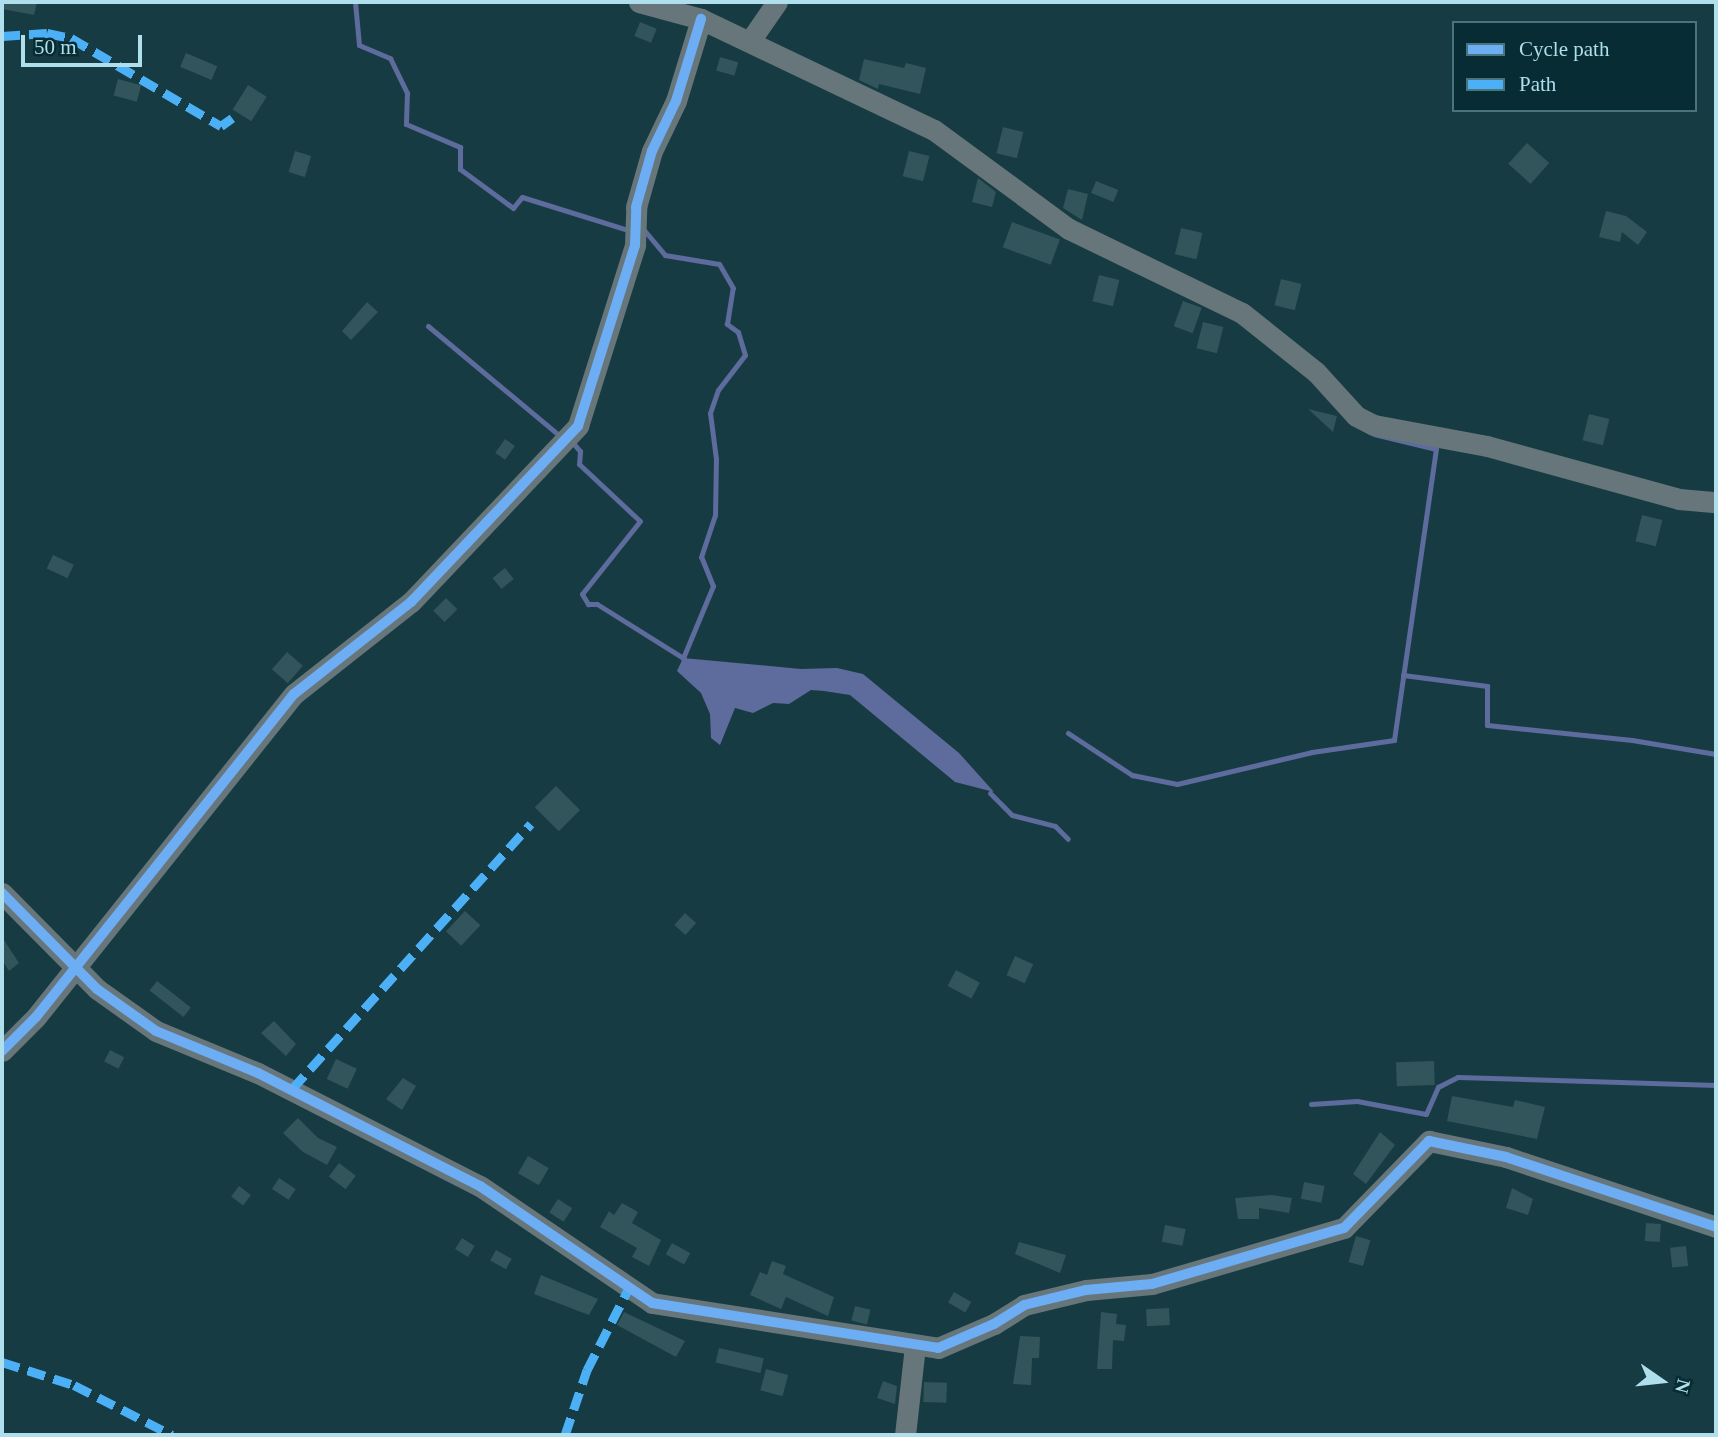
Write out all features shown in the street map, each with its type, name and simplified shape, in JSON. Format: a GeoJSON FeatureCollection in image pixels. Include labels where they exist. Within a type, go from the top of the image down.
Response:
{"type":"FeatureCollection","features":[{"type":"Feature","properties":{"kind":"street"},"geometry":{"type":"LineString","coordinates":[[639,2],[701,19],[934,130],[1069,229],[1242,313],[1316,372],[1356,416],[1374,425],[1487,446],[1679,499],[1716,502]]}},
{"type":"Feature","properties":{"kind":"street"},"geometry":{"type":"LineString","coordinates":[[750,41],[777,2]]}},
{"type":"Feature","properties":{"kind":"street"},"geometry":{"type":"LineString","coordinates":[[2,1051],[75,967],[294,694],[411,603],[578,426],[635,245],[636,207],[652,151],[676,101],[701,19]]}},
{"type":"Feature","properties":{"kind":"street"},"geometry":{"type":"LineString","coordinates":[[2,893],[97,989],[156,1031],[258,1073],[480,1186],[652,1303],[939,1348],[1024,1305],[1086,1290],[1152,1284],[1344,1228],[1429,1141],[1506,1157],[1716,1227]]}},
{"type":"Feature","properties":{"kind":"street"},"geometry":{"type":"LineString","coordinates":[[905,1435],[915,1346]]}},
{"type":"Feature","properties":{"kind":"water"},"geometry":{"type":"Polygon","coordinates":[[[683,658],[801,669],[837,668],[863,674],[959,753],[994,792],[955,782],[850,695],[811,690],[789,704],[773,703],[753,713],[735,708],[720,745],[711,738],[710,714],[701,693],[677,671],[683,658]]]}},
{"type":"Feature","properties":{"kind":"building"},"geometry":{"type":"Polygon","coordinates":[[[2,2],[37,2],[34,15],[2,9],[2,2]]]}},
{"type":"Feature","properties":{"kind":"building"},"geometry":{"type":"Polygon","coordinates":[[[640,22],[657,29],[651,43],[634,36],[640,22]]]}},
{"type":"Feature","properties":{"kind":"building"},"geometry":{"type":"Polygon","coordinates":[[[186,53],[217,66],[211,80],[180,67],[186,53]]]}},
{"type":"Feature","properties":{"kind":"building"},"geometry":{"type":"Polygon","coordinates":[[[720,57],[738,62],[734,76],[716,70],[720,57]]]}},
{"type":"Feature","properties":{"kind":"building"},"geometry":{"type":"Polygon","coordinates":[[[864,59],[904,68],[906,63],[926,68],[920,94],[879,84],[878,89],[859,80],[864,59]]]}},
{"type":"Feature","properties":{"kind":"building"},"geometry":{"type":"Polygon","coordinates":[[[118,79],[141,85],[137,102],[114,95],[118,79]]]}},
{"type":"Feature","properties":{"kind":"building"},"geometry":{"type":"Polygon","coordinates":[[[248,85],[267,97],[251,121],[233,110],[248,85]]]}},
{"type":"Feature","properties":{"kind":"building"},"geometry":{"type":"Polygon","coordinates":[[[1003,127],[1023,132],[1017,158],[996,153],[1003,127]]]}},
{"type":"Feature","properties":{"kind":"building"},"geometry":{"type":"Polygon","coordinates":[[[1527,143],[1549,163],[1531,184],[1508,164],[1527,143]]]}},
{"type":"Feature","properties":{"kind":"building"},"geometry":{"type":"Polygon","coordinates":[[[295,151],[311,156],[305,177],[289,172],[295,151]]]}},
{"type":"Feature","properties":{"kind":"building"},"geometry":{"type":"Polygon","coordinates":[[[909,151],[929,156],[923,181],[903,176],[909,151]]]}},
{"type":"Feature","properties":{"kind":"building"},"geometry":{"type":"Polygon","coordinates":[[[978,178],[996,192],[992,207],[972,202],[978,178]]]}},
{"type":"Feature","properties":{"kind":"building"},"geometry":{"type":"Polygon","coordinates":[[[1096,181],[1118,190],[1113,202],[1091,193],[1096,181]]]}},
{"type":"Feature","properties":{"kind":"building"},"geometry":{"type":"Polygon","coordinates":[[[1068,189],[1088,194],[1082,220],[1063,208],[1068,189]]]}},
{"type":"Feature","properties":{"kind":"building"},"geometry":{"type":"Polygon","coordinates":[[[1606,211],[1626,216],[1647,232],[1638,245],[1622,232],[1620,242],[1599,237],[1606,211]]]}},
{"type":"Feature","properties":{"kind":"building"},"geometry":{"type":"Polygon","coordinates":[[[1012,222],[1060,239],[1051,265],[1003,247],[1012,222]]]}},
{"type":"Feature","properties":{"kind":"building"},"geometry":{"type":"Polygon","coordinates":[[[1181,228],[1202,233],[1196,259],[1175,254],[1181,228]]]}},
{"type":"Feature","properties":{"kind":"building"},"geometry":{"type":"Polygon","coordinates":[[[1099,275],[1119,280],[1113,306],[1092,301],[1099,275]]]}},
{"type":"Feature","properties":{"kind":"building"},"geometry":{"type":"Polygon","coordinates":[[[1281,279],[1301,284],[1295,310],[1274,305],[1281,279]]]}},
{"type":"Feature","properties":{"kind":"building"},"geometry":{"type":"Polygon","coordinates":[[[1183,301],[1202,308],[1193,333],[1174,326],[1183,301]]]}},
{"type":"Feature","properties":{"kind":"building"},"geometry":{"type":"Polygon","coordinates":[[[367,302],[378,312],[351,340],[342,331],[367,302]]]}},
{"type":"Feature","properties":{"kind":"building"},"geometry":{"type":"Polygon","coordinates":[[[1203,322],[1223,327],[1217,353],[1196,348],[1203,322]]]}},
{"type":"Feature","properties":{"kind":"building"},"geometry":{"type":"Polygon","coordinates":[[[1308,409],[1337,416],[1333,432],[1308,409]]]}},
{"type":"Feature","properties":{"kind":"building"},"geometry":{"type":"Polygon","coordinates":[[[1589,414],[1609,419],[1603,445],[1582,440],[1589,414]]]}},
{"type":"Feature","properties":{"kind":"building"},"geometry":{"type":"Polygon","coordinates":[[[505,439],[515,446],[505,460],[495,453],[505,439]]]}},
{"type":"Feature","properties":{"kind":"building"},"geometry":{"type":"Polygon","coordinates":[[[1642,515],[1662,520],[1656,546],[1635,541],[1642,515]]]}},
{"type":"Feature","properties":{"kind":"building"},"geometry":{"type":"Polygon","coordinates":[[[53,555],[74,565],[68,578],[47,569],[53,555]]]}},
{"type":"Feature","properties":{"kind":"building"},"geometry":{"type":"Polygon","coordinates":[[[505,568],[514,579],[501,589],[493,578],[505,568]]]}},
{"type":"Feature","properties":{"kind":"building"},"geometry":{"type":"Polygon","coordinates":[[[446,598],[457,609],[445,622],[433,611],[446,598]]]}},
{"type":"Feature","properties":{"kind":"building"},"geometry":{"type":"Polygon","coordinates":[[[287,652],[303,666],[288,683],[272,669],[287,652]]]}},
{"type":"Feature","properties":{"kind":"building"},"geometry":{"type":"Polygon","coordinates":[[[556,786],[580,810],[559,831],[535,807],[556,786]]]}},
{"type":"Feature","properties":{"kind":"building"},"geometry":{"type":"Polygon","coordinates":[[[465,911],[480,925],[461,946],[446,931],[465,911]]]}},
{"type":"Feature","properties":{"kind":"building"},"geometry":{"type":"Polygon","coordinates":[[[685,913],[696,923],[685,935],[674,925],[685,913]]]}},
{"type":"Feature","properties":{"kind":"building"},"geometry":{"type":"Polygon","coordinates":[[[2,937],[19,963],[9,971],[2,960],[2,937]]]}},
{"type":"Feature","properties":{"kind":"building"},"geometry":{"type":"Polygon","coordinates":[[[1015,956],[1033,964],[1025,983],[1006,975],[1015,956]]]}},
{"type":"Feature","properties":{"kind":"building"},"geometry":{"type":"Polygon","coordinates":[[[956,970],[980,983],[971,999],[948,986],[956,970]]]}},
{"type":"Feature","properties":{"kind":"building"},"geometry":{"type":"Polygon","coordinates":[[[157,981],[191,1007],[183,1017],[150,990],[157,981]]]}},
{"type":"Feature","properties":{"kind":"building"},"geometry":{"type":"Polygon","coordinates":[[[274,1021],[296,1044],[286,1056],[261,1033],[274,1021]]]}},
{"type":"Feature","properties":{"kind":"building"},"geometry":{"type":"Polygon","coordinates":[[[110,1050],[124,1057],[118,1069],[104,1062],[110,1050]]]}},
{"type":"Feature","properties":{"kind":"building"},"geometry":{"type":"Polygon","coordinates":[[[336,1059],[357,1069],[348,1089],[327,1079],[336,1059]]]}},
{"type":"Feature","properties":{"kind":"building"},"geometry":{"type":"Polygon","coordinates":[[[1434,1061],[1435,1085],[1397,1086],[1396,1062],[1434,1061]]]}},
{"type":"Feature","properties":{"kind":"building"},"geometry":{"type":"Polygon","coordinates":[[[403,1078],[416,1086],[402,1110],[386,1099],[403,1078]]]}},
{"type":"Feature","properties":{"kind":"building"},"geometry":{"type":"Polygon","coordinates":[[[1452,1096],[1513,1107],[1515,1100],[1545,1107],[1537,1139],[1447,1121],[1452,1096]]]}},
{"type":"Feature","properties":{"kind":"building"},"geometry":{"type":"Polygon","coordinates":[[[298,1118],[318,1138],[337,1147],[327,1165],[303,1152],[283,1133],[298,1118]]]}},
{"type":"Feature","properties":{"kind":"building"},"geometry":{"type":"Polygon","coordinates":[[[1380,1132],[1395,1145],[1366,1184],[1353,1174],[1380,1132]]]}},
{"type":"Feature","properties":{"kind":"building"},"geometry":{"type":"Polygon","coordinates":[[[528,1156],[549,1168],[539,1185],[518,1173],[528,1156]]]}},
{"type":"Feature","properties":{"kind":"building"},"geometry":{"type":"Polygon","coordinates":[[[339,1163],[356,1176],[346,1189],[329,1177],[339,1163]]]}},
{"type":"Feature","properties":{"kind":"building"},"geometry":{"type":"Polygon","coordinates":[[[279,1178],[296,1189],[289,1200],[272,1189],[279,1178]]]}},
{"type":"Feature","properties":{"kind":"building"},"geometry":{"type":"Polygon","coordinates":[[[1304,1182],[1325,1186],[1321,1203],[1301,1199],[1304,1182]]]}},
{"type":"Feature","properties":{"kind":"building"},"geometry":{"type":"Polygon","coordinates":[[[239,1186],[251,1195],[243,1205],[231,1196],[239,1186]]]}},
{"type":"Feature","properties":{"kind":"building"},"geometry":{"type":"Polygon","coordinates":[[[1512,1188],[1533,1199],[1528,1215],[1506,1208],[1512,1188]]]}},
{"type":"Feature","properties":{"kind":"building"},"geometry":{"type":"Polygon","coordinates":[[[1272,1195],[1292,1198],[1289,1213],[1259,1208],[1259,1219],[1238,1219],[1235,1198],[1272,1195]]]}},
{"type":"Feature","properties":{"kind":"building"},"geometry":{"type":"Polygon","coordinates":[[[558,1199],[572,1208],[564,1222],[549,1212],[558,1199]]]}},
{"type":"Feature","properties":{"kind":"building"},"geometry":{"type":"Polygon","coordinates":[[[622,1203],[638,1212],[632,1223],[661,1240],[649,1266],[632,1257],[637,1248],[600,1227],[609,1211],[614,1215],[622,1203]]]}},
{"type":"Feature","properties":{"kind":"building"},"geometry":{"type":"Polygon","coordinates":[[[1646,1223],[1661,1224],[1660,1242],[1645,1241],[1646,1223]]]}},
{"type":"Feature","properties":{"kind":"building"},"geometry":{"type":"Polygon","coordinates":[[[1165,1225],[1186,1229],[1182,1246],[1162,1242],[1165,1225]]]}},
{"type":"Feature","properties":{"kind":"building"},"geometry":{"type":"Polygon","coordinates":[[[1356,1236],[1370,1240],[1363,1266],[1349,1262],[1356,1236]]]}},
{"type":"Feature","properties":{"kind":"building"},"geometry":{"type":"Polygon","coordinates":[[[462,1238],[475,1246],[468,1257],[455,1249],[462,1238]]]}},
{"type":"Feature","properties":{"kind":"building"},"geometry":{"type":"Polygon","coordinates":[[[1019,1242],[1066,1255],[1060,1273],[1015,1254],[1019,1242]]]}},
{"type":"Feature","properties":{"kind":"building"},"geometry":{"type":"Polygon","coordinates":[[[672,1243],[690,1253],[684,1265],[666,1254],[672,1243]]]}},
{"type":"Feature","properties":{"kind":"building"},"geometry":{"type":"Polygon","coordinates":[[[1686,1246],[1688,1266],[1672,1268],[1670,1248],[1686,1246]]]}},
{"type":"Feature","properties":{"kind":"building"},"geometry":{"type":"Polygon","coordinates":[[[496,1250],[512,1259],[506,1269],[490,1260],[496,1250]]]}},
{"type":"Feature","properties":{"kind":"building"},"geometry":{"type":"Polygon","coordinates":[[[772,1261],[786,1266],[783,1274],[834,1297],[828,1316],[786,1297],[781,1309],[750,1295],[760,1272],[767,1275],[772,1261]]]}},
{"type":"Feature","properties":{"kind":"building"},"geometry":{"type":"Polygon","coordinates":[[[541,1275],[598,1299],[589,1315],[534,1294],[541,1275]]]}},
{"type":"Feature","properties":{"kind":"building"},"geometry":{"type":"Polygon","coordinates":[[[954,1292],[971,1302],[965,1312],[948,1302],[954,1292]]]}},
{"type":"Feature","properties":{"kind":"building"},"geometry":{"type":"Polygon","coordinates":[[[855,1306],[871,1310],[867,1324],[851,1321],[855,1306]]]}},
{"type":"Feature","properties":{"kind":"building"},"geometry":{"type":"Polygon","coordinates":[[[1169,1308],[1170,1325],[1147,1326],[1146,1309],[1169,1308]]]}},
{"type":"Feature","properties":{"kind":"building"},"geometry":{"type":"Polygon","coordinates":[[[624,1312],[685,1341],[676,1357],[617,1325],[624,1312]]]}},
{"type":"Feature","properties":{"kind":"building"},"geometry":{"type":"Polygon","coordinates":[[[1101,1312],[1117,1314],[1116,1324],[1126,1325],[1124,1341],[1113,1340],[1112,1369],[1097,1369],[1101,1312]]]}},
{"type":"Feature","properties":{"kind":"building"},"geometry":{"type":"Polygon","coordinates":[[[1020,1336],[1040,1337],[1039,1358],[1032,1358],[1031,1385],[1013,1384],[1020,1336]]]}},
{"type":"Feature","properties":{"kind":"building"},"geometry":{"type":"Polygon","coordinates":[[[719,1348],[764,1358],[760,1373],[716,1363],[719,1348]]]}},
{"type":"Feature","properties":{"kind":"building"},"geometry":{"type":"Polygon","coordinates":[[[766,1369],[788,1375],[783,1396],[760,1390],[766,1369]]]}},
{"type":"Feature","properties":{"kind":"building"},"geometry":{"type":"Polygon","coordinates":[[[883,1381],[897,1386],[895,1404],[877,1398],[883,1381]]]}},
{"type":"Feature","properties":{"kind":"building"},"geometry":{"type":"Polygon","coordinates":[[[924,1382],[947,1383],[946,1403],[923,1402],[924,1382]]]}},
{"type":"Feature","properties":{"kind":"waterway"},"geometry":{"type":"LineString","coordinates":[[355,2],[359,45],[390,58],[407,93],[406,124],[460,147],[460,169],[513,208],[522,197],[625,229]]}},
{"type":"Feature","properties":{"kind":"waterway"},"geometry":{"type":"LineString","coordinates":[[573,443],[580,451],[579,464],[640,521],[582,594],[588,604],[597,604],[683,658],[713,586],[701,557],[715,515],[716,459],[710,413],[718,390],[745,355],[738,332],[727,324],[733,288],[719,264],[665,255],[645,231]]}},
{"type":"Feature","properties":{"kind":"waterway"},"geometry":{"type":"LineString","coordinates":[[428,326],[560,436]]}},
{"type":"Feature","properties":{"kind":"waterway"},"geometry":{"type":"LineString","coordinates":[[1068,733],[1132,775],[1177,784],[1312,752],[1394,740],[1436,449],[1374,434]]}},
{"type":"Feature","properties":{"kind":"waterway"},"geometry":{"type":"LineString","coordinates":[[1403,675],[1487,686],[1487,725],[1632,740],[1716,754]]}},
{"type":"Feature","properties":{"kind":"waterway"},"geometry":{"type":"LineString","coordinates":[[990,793],[1012,815],[1055,826],[1068,839]]}},
{"type":"Feature","properties":{"kind":"waterway"},"geometry":{"type":"LineString","coordinates":[[1311,1104],[1357,1101],[1426,1114],[1438,1087],[1458,1077],[1716,1085]]}},
{"type":"Feature","properties":{"kind":"marked path"},"geometry":{"type":"LineString","coordinates":[[2,36],[47,33],[71,38],[221,126],[232,118]]}},
{"type":"Feature","properties":{"kind":"marked path"},"geometry":{"type":"LineString","coordinates":[[292,1089],[531,824]]}},
{"type":"Feature","properties":{"kind":"marked path"},"geometry":{"type":"LineString","coordinates":[[565,1435],[587,1370],[629,1288]]}},
{"type":"Feature","properties":{"kind":"marked path"},"geometry":{"type":"LineString","coordinates":[[2,1362],[74,1385],[172,1435]]}},
{"type":"Feature","properties":{"kind":"cycle path"},"geometry":{"type":"LineString","coordinates":[[2,1051],[36,1017],[294,694],[411,602],[578,426],[635,245],[636,207],[652,151],[676,101],[701,19]]}},
{"type":"Feature","properties":{"kind":"cycle path"},"geometry":{"type":"LineString","coordinates":[[2,893],[97,989],[156,1031],[258,1073],[480,1186],[652,1303],[938,1348],[994,1324],[1024,1305],[1086,1290],[1152,1284],[1344,1228],[1429,1141],[1506,1157],[1716,1227]]}}]}
